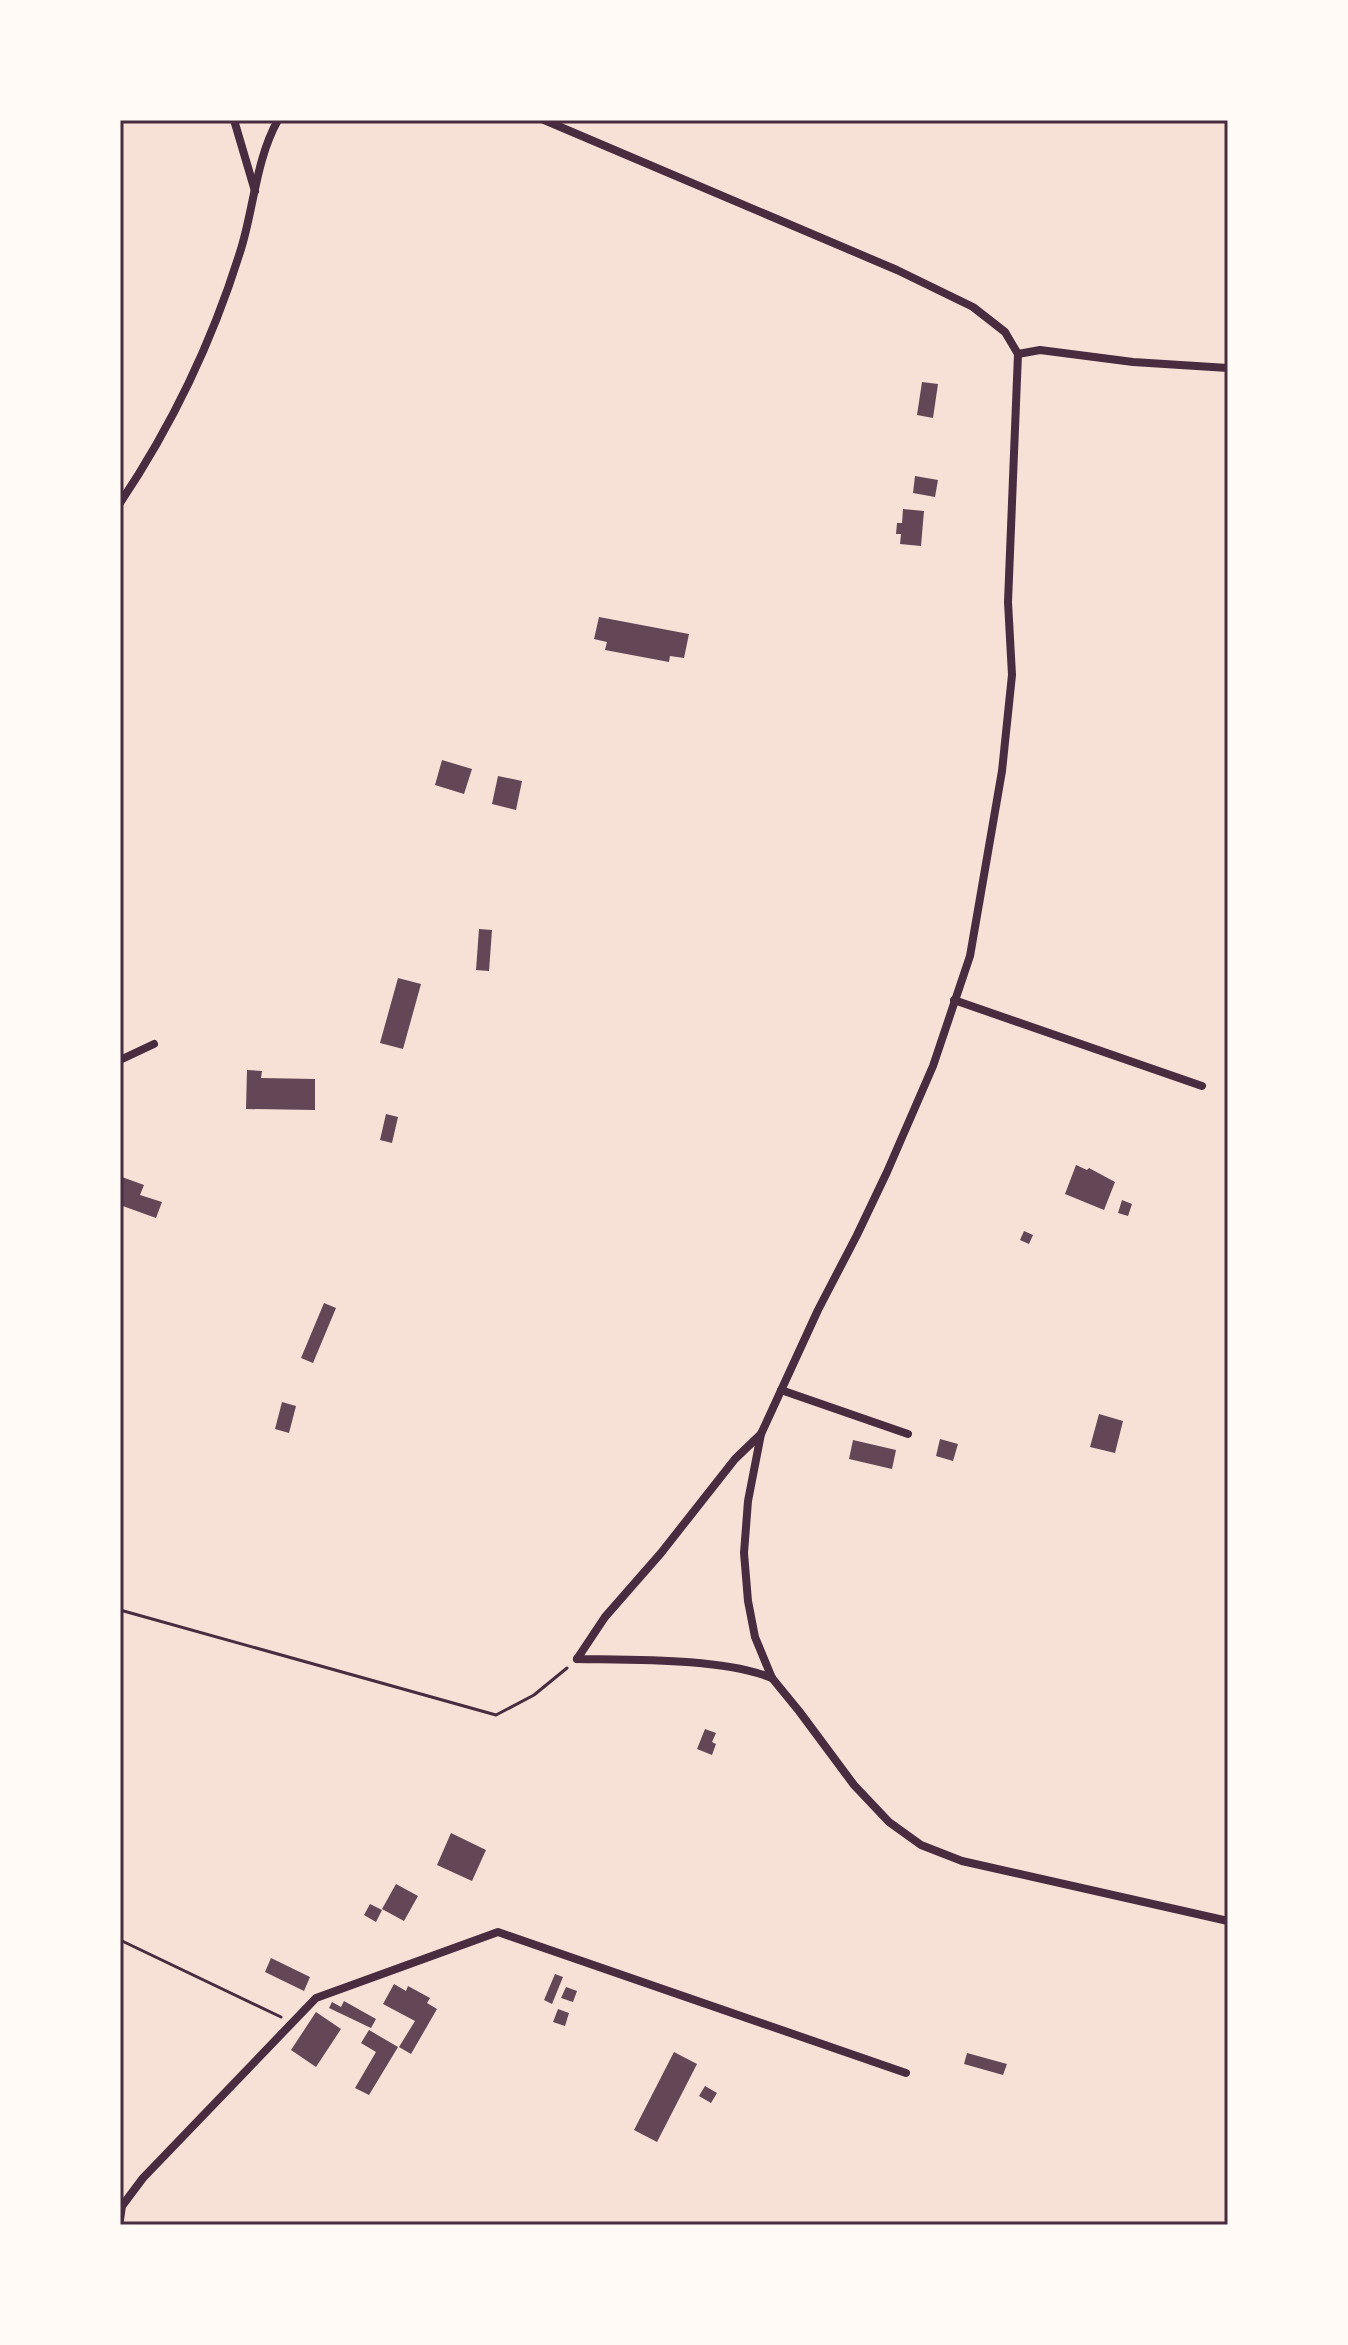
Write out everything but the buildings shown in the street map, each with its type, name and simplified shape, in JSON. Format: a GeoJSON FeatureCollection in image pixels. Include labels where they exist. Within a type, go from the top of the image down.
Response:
{"type":"FeatureCollection","features":[{"type":"Feature","properties":{"kind":"street"},"geometry":{"type":"LineString","coordinates":[[234,120],[255,191]]}},
{"type":"Feature","properties":{"kind":"street"},"geometry":{"type":"LineString","coordinates":[[120,503],[160,442],[193,378],[222,310],[242,245],[265,143],[278,120]]}},
{"type":"Feature","properties":{"kind":"street"},"geometry":{"type":"LineString","coordinates":[[544,120],[897,270],[973,307],[1005,332],[1018,354],[1008,602],[1012,675],[1002,771],[970,956],[933,1066],[887,1172],[761,1434],[748,1501],[745,1578],[755,1637],[772,1678],[854,1785],[889,1822],[921,1845],[962,1861],[1014,1875],[1228,1921]]}},
{"type":"Feature","properties":{"kind":"street"},"geometry":{"type":"LineString","coordinates":[[1018,354],[1040,350],[1133,362],[1228,368]]}},
{"type":"Feature","properties":{"kind":"street"},"geometry":{"type":"LineString","coordinates":[[954,1000],[1202,1086]]}},
{"type":"Feature","properties":{"kind":"street"},"geometry":{"type":"LineString","coordinates":[[120,1060],[154,1044]]}},
{"type":"Feature","properties":{"kind":"street"},"geometry":{"type":"LineString","coordinates":[[781,1390],[908,1434]]}},
{"type":"Feature","properties":{"kind":"street"},"geometry":{"type":"LineString","coordinates":[[577,1659],[605,1617],[661,1553],[735,1459],[761,1434]]}},
{"type":"Feature","properties":{"kind":"street"},"geometry":{"type":"LineString","coordinates":[[577,1659],[680,1663],[753,1670],[772,1678]]}},
{"type":"Feature","properties":{"kind":"street"},"geometry":{"type":"LineString","coordinates":[[120,2220],[122,2206],[143,2178],[316,1998],[498,1932],[906,2073]]}},
{"type":"Feature","properties":{"kind":"path"},"geometry":{"type":"LineString","coordinates":[[120,1610],[496,1715],[534,1695],[577,1659]]}},
{"type":"Feature","properties":{"kind":"path"},"geometry":{"type":"LineString","coordinates":[[120,1940],[291,2022]]}}]}
